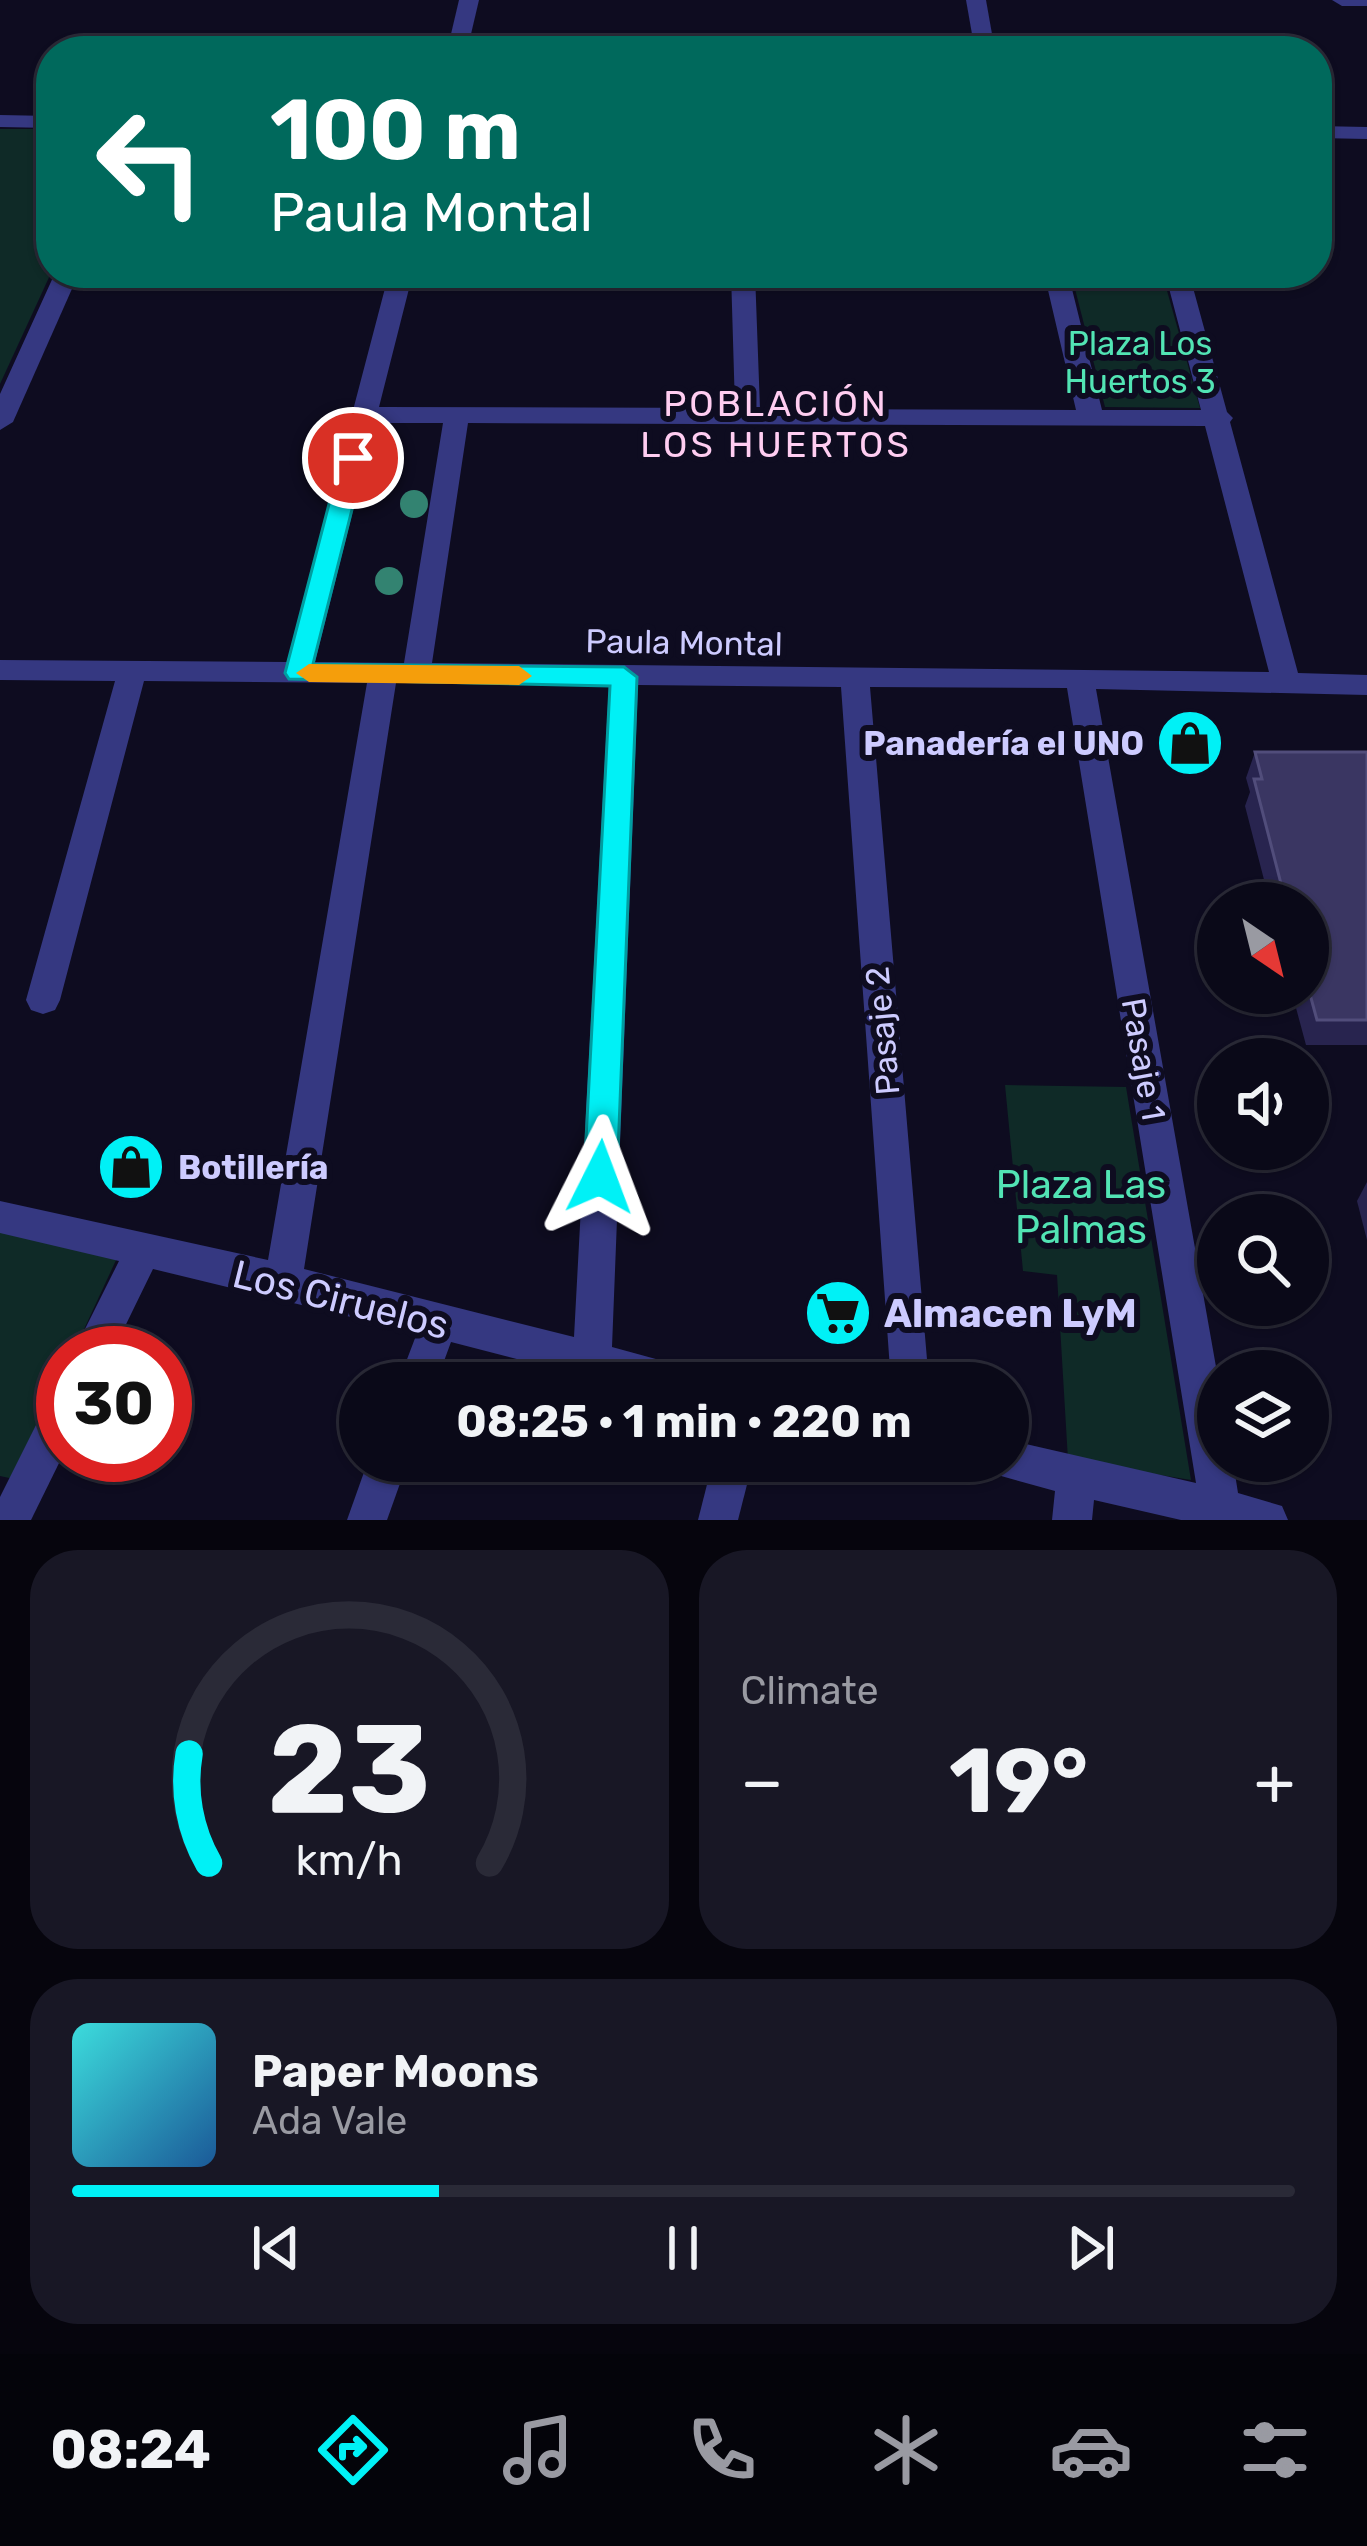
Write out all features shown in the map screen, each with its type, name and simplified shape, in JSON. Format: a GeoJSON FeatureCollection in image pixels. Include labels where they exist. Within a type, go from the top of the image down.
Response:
{"type":"FeatureCollection","features":[{"type":"Feature","properties":{"kind":"street"},"geometry":{"type":"LineString","coordinates":[[461,36],[469,0]]}},
{"type":"Feature","properties":{"kind":"street"},"geometry":{"type":"LineString","coordinates":[[976,0],[982,36]]}},
{"type":"Feature","properties":{"kind":"street"},"geometry":{"type":"LineString","coordinates":[[1342,0],[1367,0]]}},
{"type":"Feature","properties":{"kind":"street"},"geometry":{"type":"LineString","coordinates":[[0,121],[36,122]]}},
{"type":"Feature","properties":{"kind":"street"},"geometry":{"type":"LineString","coordinates":[[1332,132],[1367,133]]}},
{"type":"Feature","properties":{"kind":"street"},"geometry":{"type":"LineString","coordinates":[[1,416],[60,288]]}},
{"type":"Feature","properties":{"kind":"street"},"geometry":{"type":"LineString","coordinates":[[298,673],[397,288]]}},
{"type":"Feature","properties":{"kind":"street"},"geometry":{"type":"LineString","coordinates":[[744,288],[748,417]]}},
{"type":"Feature","properties":{"kind":"street"},"geometry":{"type":"LineString","coordinates":[[1060,288],[1091,418]]}},
{"type":"Feature","properties":{"kind":"street"},"geometry":{"type":"LineString","coordinates":[[1181,288],[1220,418],[1287,684]]}},
{"type":"Feature","properties":{"kind":"street"},"geometry":{"type":"LineString","coordinates":[[364,415],[1220,418]]}},
{"type":"Feature","properties":{"kind":"street"},"geometry":{"type":"LineString","coordinates":[[283,1281],[399,674],[457,416]]}},
{"type":"Feature","properties":{"kind":"street","name":"Paula Montal"},"geometry":{"type":"LineString","coordinates":[[0,670],[855,680],[1080,678],[1367,685]]}},
{"type":"Feature","properties":{"kind":"street"},"geometry":{"type":"LineString","coordinates":[[43,1000],[132,671]]}},
{"type":"Feature","properties":{"kind":"street"},"geometry":{"type":"LineString","coordinates":[[592,1359],[624,677]]}},
{"type":"Feature","properties":{"kind":"street","name":"Pasaje 1"},"geometry":{"type":"LineString","coordinates":[[1080,678],[1221,1510]]}},
{"type":"Feature","properties":{"kind":"street","name":"Pasaje 2"},"geometry":{"type":"LineString","coordinates":[[855,680],[908,1362]]}},
{"type":"Feature","properties":{"kind":"street","name":"Los Ciruelos"},"geometry":{"type":"LineString","coordinates":[[0,1216],[603,1362]]}},
{"type":"Feature","properties":{"kind":"street"},"geometry":{"type":"LineString","coordinates":[[105,1326],[142,1250]]}},
{"type":"Feature","properties":{"kind":"street"},"geometry":{"type":"LineString","coordinates":[[425,1362],[439,1324]]}},
{"type":"Feature","properties":{"kind":"street"},"geometry":{"type":"LineString","coordinates":[[1029,1466],[1268,1520]]}},
{"type":"Feature","properties":{"kind":"street"},"geometry":{"type":"LineString","coordinates":[[10,1520],[36,1468]]}},
{"type":"Feature","properties":{"kind":"street"},"geometry":{"type":"LineString","coordinates":[[1072,1520],[1076,1478]]}},
{"type":"Feature","properties":{"kind":"street"},"geometry":{"type":"LineString","coordinates":[[367,1520],[381,1482]]}},
{"type":"Feature","properties":{"kind":"street"},"geometry":{"type":"LineString","coordinates":[[718,1520],[728,1482]]}},
{"type":"Feature","properties":{"kind":"green space"},"geometry":{"type":"Polygon","coordinates":[[[0,129],[36,129],[36,288],[44,288],[0,384],[0,129]]]}},
{"type":"Feature","properties":{"kind":"green space","name":"Plaza Los Huertos 3"},"geometry":{"type":"Polygon","coordinates":[[[1075,288],[1166,288],[1200,408],[1105,407],[1075,288]]]}},
{"type":"Feature","properties":{"kind":"green space","name":"Plaza Las Palmas"},"geometry":{"type":"Polygon","coordinates":[[[1005,1085],[1126,1087],[1191,1480],[1068,1460],[1057,1275],[1023,1271],[1005,1085]]]}},
{"type":"Feature","properties":{"kind":"green space"},"geometry":{"type":"Polygon","coordinates":[[[0,1229],[117,1258],[86,1326],[36,1326],[36,1432],[14,1479],[0,1476],[0,1229]]]}},
{"type":"Feature","properties":{"kind":"building"},"geometry":{"type":"Polygon","coordinates":[[[1255,752],[1367,752],[1367,1020],[1317,1020],[1315,1014],[1329,1014],[1329,882],[1281,882],[1254,779],[1262,779],[1255,752]]]}},
{"type":"Feature","properties":{"kind":"slow traffic"},"geometry":{"type":"LineString","coordinates":[[309,673],[519,676]]}},
{"type":"Feature","properties":{"kind":"place","name":"Panadería el UNO"},"geometry":{"type":"Point","coordinates":[1190,743]}},
{"type":"Feature","properties":{"kind":"place","name":"Botillería"},"geometry":{"type":"Point","coordinates":[131,1167]}},
{"type":"Feature","properties":{"kind":"place","name":"Almacen LyM"},"geometry":{"type":"Point","coordinates":[838,1313]}},
{"type":"Feature","properties":{"kind":"district","name":"POBLACIÓN LOS HUERTOS"},"geometry":{"type":"Point","coordinates":[776,424]}},
{"type":"Feature","properties":{"kind":"route"},"geometry":{"type":"LineString","coordinates":[[353,458],[298,673],[624,677],[600,1177]]}}]}
